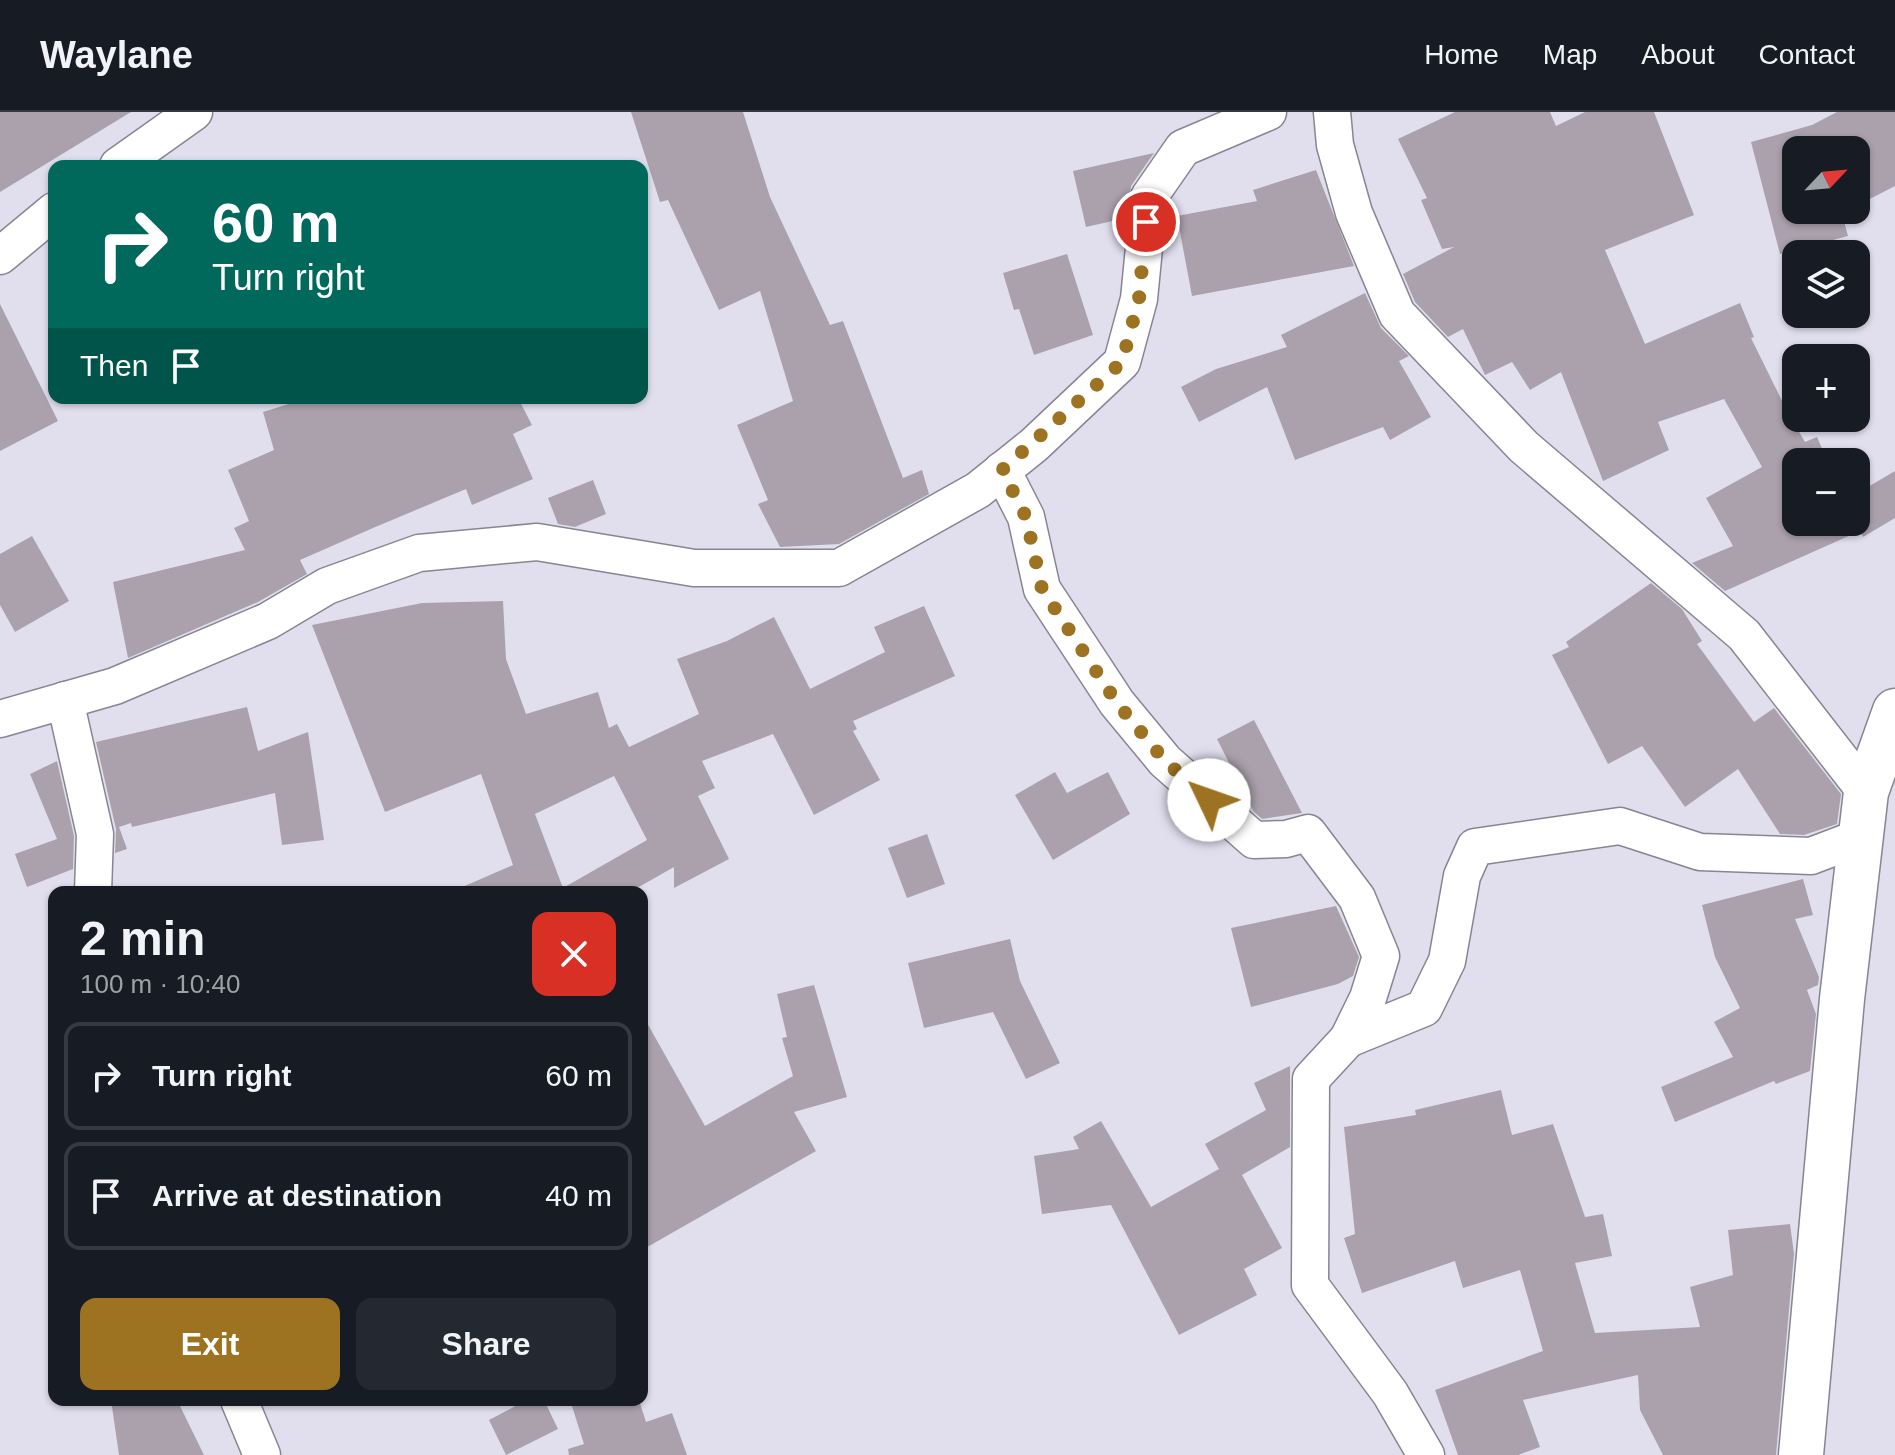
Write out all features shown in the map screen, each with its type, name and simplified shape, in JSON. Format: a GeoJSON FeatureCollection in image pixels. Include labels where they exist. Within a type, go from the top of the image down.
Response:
{"type":"FeatureCollection","features":[{"type":"Feature","properties":{"kind":"street"},"geometry":{"type":"LineString","coordinates":[[126,160],[194,112]]}},
{"type":"Feature","properties":{"kind":"street"},"geometry":{"type":"LineString","coordinates":[[0,719],[129,681],[268,621],[327,586],[419,553],[537,542],[694,568],[839,568],[978,490],[1122,362],[1139,299],[1149,197],[1183,148],[1268,112]]}},
{"type":"Feature","properties":{"kind":"street"},"geometry":{"type":"LineString","coordinates":[[1332,112],[1335,145],[1354,213],[1397,314],[1524,447],[1744,635],[1866,792],[1878,835],[1842,999],[1801,1455]]}},
{"type":"Feature","properties":{"kind":"street"},"geometry":{"type":"LineString","coordinates":[[0,256],[48,216]]}},
{"type":"Feature","properties":{"kind":"street"},"geometry":{"type":"LineString","coordinates":[[1002,470],[1026,517],[1042,589],[1117,703],[1165,761],[1254,840],[1286,839],[1308,833],[1357,898],[1381,956],[1368,998],[1348,1039],[1311,1079],[1310,1285],[1390,1393],[1426,1455]]}},
{"type":"Feature","properties":{"kind":"street"},"geometry":{"type":"LineString","coordinates":[[65,700],[95,834],[93,886]]}},
{"type":"Feature","properties":{"kind":"street"},"geometry":{"type":"LineString","coordinates":[[1866,792],[1895,711]]}},
{"type":"Feature","properties":{"kind":"street"},"geometry":{"type":"LineString","coordinates":[[1348,1039],[1424,1008],[1447,961],[1462,876],[1475,847],[1620,826],[1700,852],[1811,856],[1878,835]]}},
{"type":"Feature","properties":{"kind":"street"},"geometry":{"type":"LineString","coordinates":[[242,1406],[262,1455]]}},
{"type":"Feature","properties":{"kind":"building"},"geometry":{"type":"Polygon","coordinates":[[[0,112],[131,112],[48,160],[0,192],[0,112]]]}},
{"type":"Feature","properties":{"kind":"building"},"geometry":{"type":"Polygon","coordinates":[[[631,112],[743,112],[770,197],[830,325],[843,321],[903,478],[922,470],[929,494],[839,544],[780,547],[758,504],[768,500],[737,425],[793,401],[760,291],[719,310],[668,200],[660,202],[631,112]]]}},
{"type":"Feature","properties":{"kind":"building"},"geometry":{"type":"Polygon","coordinates":[[[1455,112],[1550,112],[1556,126],[1585,112],[1654,112],[1694,215],[1605,250],[1645,344],[1740,303],[1754,337],[1751,338],[1782,401],[1782,432],[1799,432],[1805,442],[1817,437],[1822,448],[1782,448],[1782,536],[1849,536],[1725,591],[1692,563],[1733,546],[1706,498],[1762,467],[1724,399],[1658,422],[1669,450],[1603,481],[1561,372],[1530,390],[1512,362],[1485,375],[1463,329],[1448,337],[1415,302],[1403,274],[1454,247],[1442,249],[1421,200],[1427,198],[1398,139],[1455,112]]]}},
{"type":"Feature","properties":{"kind":"building"},"geometry":{"type":"Polygon","coordinates":[[[1837,112],[1895,112],[1895,186],[1870,199],[1870,136],[1782,136],[1782,224],[1845,224],[1848,236],[1833,240],[1782,240],[1780,254],[1751,142],[1812,125],[1837,112]]]}},
{"type":"Feature","properties":{"kind":"building"},"geometry":{"type":"Polygon","coordinates":[[[1154,153],[1131,186],[1126,218],[1086,227],[1073,171],[1154,153]]]}},
{"type":"Feature","properties":{"kind":"building"},"geometry":{"type":"Polygon","coordinates":[[[1316,170],[1354,266],[1192,296],[1177,216],[1257,201],[1253,190],[1316,170]]]}},
{"type":"Feature","properties":{"kind":"building"},"geometry":{"type":"Polygon","coordinates":[[[1067,254],[1093,335],[1034,355],[1019,309],[1014,310],[1003,273],[1067,254]]]}},
{"type":"Feature","properties":{"kind":"building"},"geometry":{"type":"Polygon","coordinates":[[[1365,293],[1381,328],[1409,356],[1399,361],[1431,417],[1390,440],[1383,427],[1295,460],[1267,387],[1199,422],[1181,387],[1216,369],[1287,347],[1281,335],[1365,293]]]}},
{"type":"Feature","properties":{"kind":"building"},"geometry":{"type":"Polygon","coordinates":[[[0,304],[58,421],[0,451],[0,304]]]}},
{"type":"Feature","properties":{"kind":"building"},"geometry":{"type":"Polygon","coordinates":[[[289,404],[521,404],[532,425],[513,434],[533,479],[472,505],[466,489],[300,560],[307,574],[258,602],[128,658],[113,582],[245,550],[234,528],[249,521],[228,470],[274,450],[263,412],[289,404]]]}},
{"type":"Feature","properties":{"kind":"building"},"geometry":{"type":"Polygon","coordinates":[[[1895,471],[1895,518],[1870,533],[1870,486],[1895,471]]]}},
{"type":"Feature","properties":{"kind":"building"},"geometry":{"type":"Polygon","coordinates":[[[593,480],[606,514],[575,527],[558,524],[548,498],[593,480]]]}},
{"type":"Feature","properties":{"kind":"building"},"geometry":{"type":"Polygon","coordinates":[[[32,536],[69,601],[15,632],[0,605],[0,554],[32,536]]]}},
{"type":"Feature","properties":{"kind":"building"},"geometry":{"type":"Polygon","coordinates":[[[1651,583],[1682,609],[1702,641],[1697,644],[1754,722],[1774,708],[1841,794],[1837,824],[1804,835],[1780,834],[1738,769],[1685,807],[1642,746],[1608,764],[1552,655],[1569,647],[1566,642],[1651,583]]]}},
{"type":"Feature","properties":{"kind":"building"},"geometry":{"type":"Polygon","coordinates":[[[503,601],[506,659],[526,714],[598,692],[609,728],[617,724],[629,747],[699,714],[677,659],[727,641],[774,617],[810,689],[885,652],[874,627],[924,606],[955,676],[853,721],[857,729],[853,731],[880,780],[814,815],[773,734],[702,761],[715,788],[698,796],[729,859],[674,888],[674,867],[641,886],[566,886],[647,840],[614,776],[535,814],[562,886],[465,886],[513,865],[481,774],[385,812],[312,625],[422,603],[503,601]]]}},
{"type":"Feature","properties":{"kind":"building"},"geometry":{"type":"Polygon","coordinates":[[[247,707],[258,751],[308,732],[324,840],[282,845],[275,793],[132,827],[131,823],[119,827],[127,849],[115,853],[116,829],[96,742],[247,707]]]}},
{"type":"Feature","properties":{"kind":"building"},"geometry":{"type":"Polygon","coordinates":[[[1254,720],[1302,813],[1262,819],[1254,812],[1217,739],[1254,720]]]}},
{"type":"Feature","properties":{"kind":"building"},"geometry":{"type":"Polygon","coordinates":[[[57,761],[74,836],[73,869],[27,887],[15,854],[57,839],[30,774],[57,761]]]}},
{"type":"Feature","properties":{"kind":"building"},"geometry":{"type":"Polygon","coordinates":[[[1055,772],[1067,793],[1108,772],[1130,814],[1053,860],[1015,795],[1055,772]]]}},
{"type":"Feature","properties":{"kind":"building"},"geometry":{"type":"Polygon","coordinates":[[[927,834],[945,884],[907,898],[888,848],[927,834]]]}},
{"type":"Feature","properties":{"kind":"building"},"geometry":{"type":"Polygon","coordinates":[[[1803,879],[1813,915],[1795,919],[1819,977],[1818,985],[1807,990],[1816,1014],[1810,1071],[1776,1084],[1774,1081],[1675,1122],[1661,1087],[1733,1057],[1714,1022],[1740,1008],[1715,957],[1702,905],[1803,879]]]}},
{"type":"Feature","properties":{"kind":"building"},"geometry":{"type":"Polygon","coordinates":[[[1336,906],[1359,957],[1353,976],[1338,984],[1251,1007],[1231,928],[1336,906]]]}},
{"type":"Feature","properties":{"kind":"building"},"geometry":{"type":"Polygon","coordinates":[[[1010,939],[1020,981],[1060,1063],[1026,1079],[993,1012],[924,1028],[908,963],[1010,939]]]}},
{"type":"Feature","properties":{"kind":"building"},"geometry":{"type":"Polygon","coordinates":[[[814,985],[847,1097],[794,1112],[816,1151],[648,1247],[648,1025],[705,1126],[793,1076],[782,1038],[787,1037],[777,994],[814,985]]]}},
{"type":"Feature","properties":{"kind":"building"},"geometry":{"type":"Polygon","coordinates":[[[1290,1066],[1290,1147],[1242,1175],[1282,1248],[1244,1269],[1257,1295],[1179,1335],[1111,1205],[1042,1214],[1034,1156],[1079,1149],[1073,1137],[1101,1121],[1151,1207],[1219,1169],[1205,1144],[1266,1110],[1254,1083],[1290,1066]]]}},
{"type":"Feature","properties":{"kind":"building"},"geometry":{"type":"Polygon","coordinates":[[[1501,1090],[1512,1135],[1553,1124],[1585,1217],[1603,1214],[1612,1256],[1575,1263],[1595,1333],[1700,1327],[1690,1287],[1733,1275],[1728,1230],[1790,1224],[1794,1254],[1776,1455],[1663,1455],[1640,1410],[1638,1375],[1523,1400],[1540,1447],[1518,1455],[1458,1455],[1435,1390],[1543,1351],[1520,1270],[1463,1288],[1455,1261],[1362,1293],[1344,1238],[1355,1234],[1344,1127],[1416,1115],[1415,1110],[1501,1090]]]}},
{"type":"Feature","properties":{"kind":"building"},"geometry":{"type":"Polygon","coordinates":[[[112,1406],[180,1406],[204,1455],[119,1455],[112,1406]]]}},
{"type":"Feature","properties":{"kind":"building"},"geometry":{"type":"Polygon","coordinates":[[[516,1406],[547,1406],[558,1429],[506,1455],[489,1420],[516,1406]]]}},
{"type":"Feature","properties":{"kind":"building"},"geometry":{"type":"Polygon","coordinates":[[[572,1406],[641,1406],[646,1422],[672,1413],[687,1455],[569,1455],[568,1449],[584,1444],[572,1406]]]}},
{"type":"Feature","properties":{"kind":"route"},"geometry":{"type":"LineString","coordinates":[[1146,222],[1139,299],[1122,362],[1034,445],[1002,470],[1026,517],[1042,589],[1117,703],[1165,761],[1209,800]]}}]}
